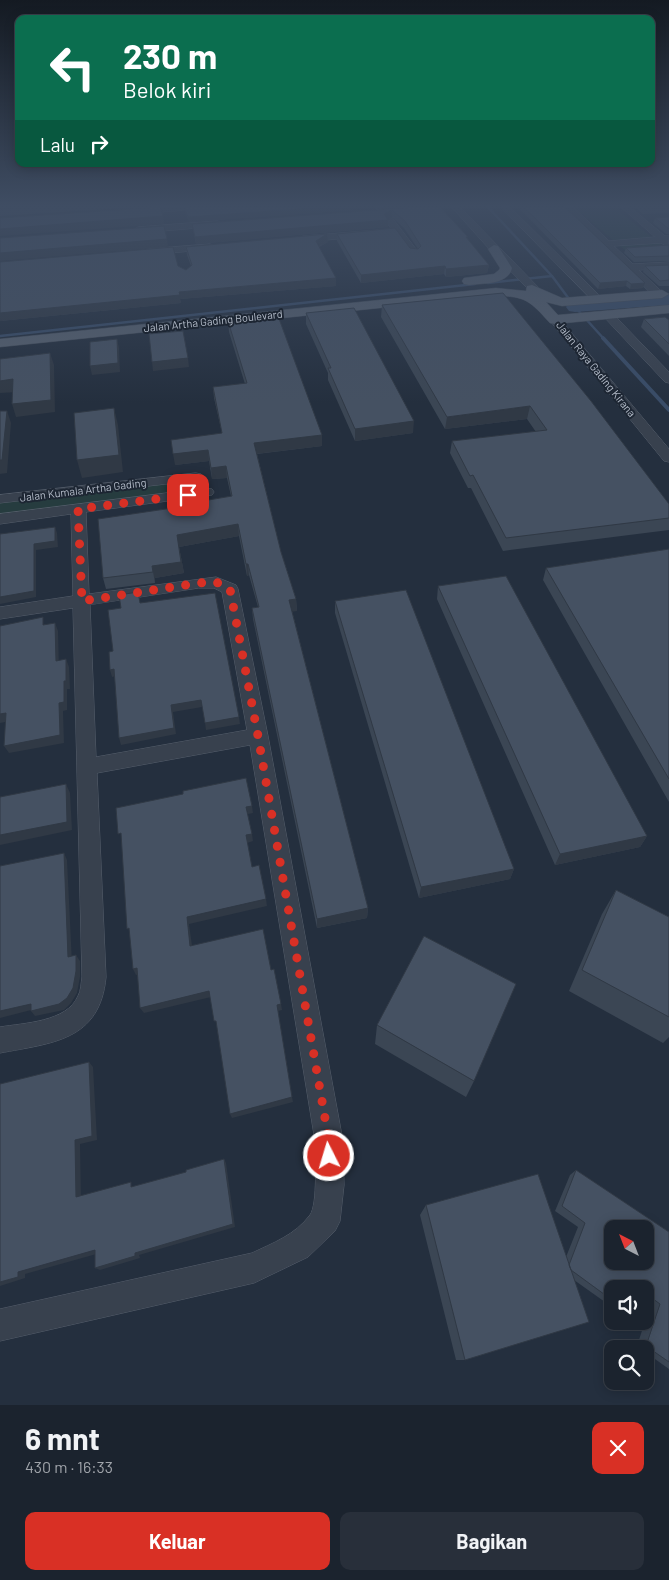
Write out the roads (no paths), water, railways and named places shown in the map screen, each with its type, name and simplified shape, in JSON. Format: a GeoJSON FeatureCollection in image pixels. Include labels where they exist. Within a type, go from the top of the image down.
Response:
{"type":"FeatureCollection","features":[{"type":"Feature","properties":{"kind":"main road"},"geometry":{"type":"LineString","coordinates":[[484,284],[504,273]]}},
{"type":"Feature","properties":{"kind":"main road"},"geometry":{"type":"LineString","coordinates":[[458,282],[532,287],[550,299],[562,302],[664,294]]}},
{"type":"Feature","properties":{"kind":"main road","name":"Jalan Artha Gading Boulevard"},"geometry":{"type":"LineString","coordinates":[[0,330],[161,320],[484,284]]}},
{"type":"Feature","properties":{"kind":"main road","name":"Jalan Raya Gading Kirana"},"geometry":{"type":"LineString","coordinates":[[484,284],[526,294],[534,298],[555,320]]}},
{"type":"Feature","properties":{"kind":"main road","name":"Jalan Artha Gading Boulevard"},"geometry":{"type":"LineString","coordinates":[[0,344],[324,296]]}},
{"type":"Feature","properties":{"kind":"main road"},"geometry":{"type":"LineString","coordinates":[[555,320],[669,309]]}},
{"type":"Feature","properties":{"kind":"street"},"geometry":{"type":"LineString","coordinates":[[519,273],[532,287]]}},
{"type":"Feature","properties":{"kind":"street"},"geometry":{"type":"LineString","coordinates":[[568,273],[594,299]]}},
{"type":"Feature","properties":{"kind":"street"},"geometry":{"type":"LineString","coordinates":[[638,273],[664,294]]}},
{"type":"Feature","properties":{"kind":"street"},"geometry":{"type":"LineString","coordinates":[[605,315],[669,379]]}},
{"type":"Feature","properties":{"kind":"street","name":"Jalan Raya Gading Kirana"},"geometry":{"type":"LineString","coordinates":[[555,320],[669,458]]}},
{"type":"Feature","properties":{"kind":"street","name":"Jalan Kumala Artha Gading"},"geometry":{"type":"LineString","coordinates":[[0,499],[196,477]]}},
{"type":"Feature","properties":{"kind":"street"},"geometry":{"type":"LineString","coordinates":[[0,519],[207,492]]}},
{"type":"Feature","properties":{"kind":"street"},"geometry":{"type":"LineString","coordinates":[[0,1040],[56,1027],[72,1021],[86,1008],[92,992],[94,977],[78,509]]}},
{"type":"Feature","properties":{"kind":"street"},"geometry":{"type":"LineString","coordinates":[[0,613],[199,583],[216,582],[230,589],[258,736],[329,1141],[330,1185],[325,1221],[298,1247],[254,1268],[0,1325]]}},
{"type":"Feature","properties":{"kind":"street"},"geometry":{"type":"LineString","coordinates":[[87,767],[258,736]]}},
{"type":"Feature","properties":{"kind":"waterway"},"geometry":{"type":"LineString","coordinates":[[549,273],[552,276]]}},
{"type":"Feature","properties":{"kind":"waterway"},"geometry":{"type":"LineString","coordinates":[[488,283],[552,276]]}},
{"type":"Feature","properties":{"kind":"waterway"},"geometry":{"type":"LineString","coordinates":[[552,276],[575,307],[604,339]]}},
{"type":"Feature","properties":{"kind":"waterway"},"geometry":{"type":"LineString","coordinates":[[0,336],[475,284]]}},
{"type":"Feature","properties":{"kind":"waterway"},"geometry":{"type":"LineString","coordinates":[[575,307],[669,300]]}},
{"type":"Feature","properties":{"kind":"waterway"},"geometry":{"type":"LineString","coordinates":[[603,338],[669,410]]}}]}
